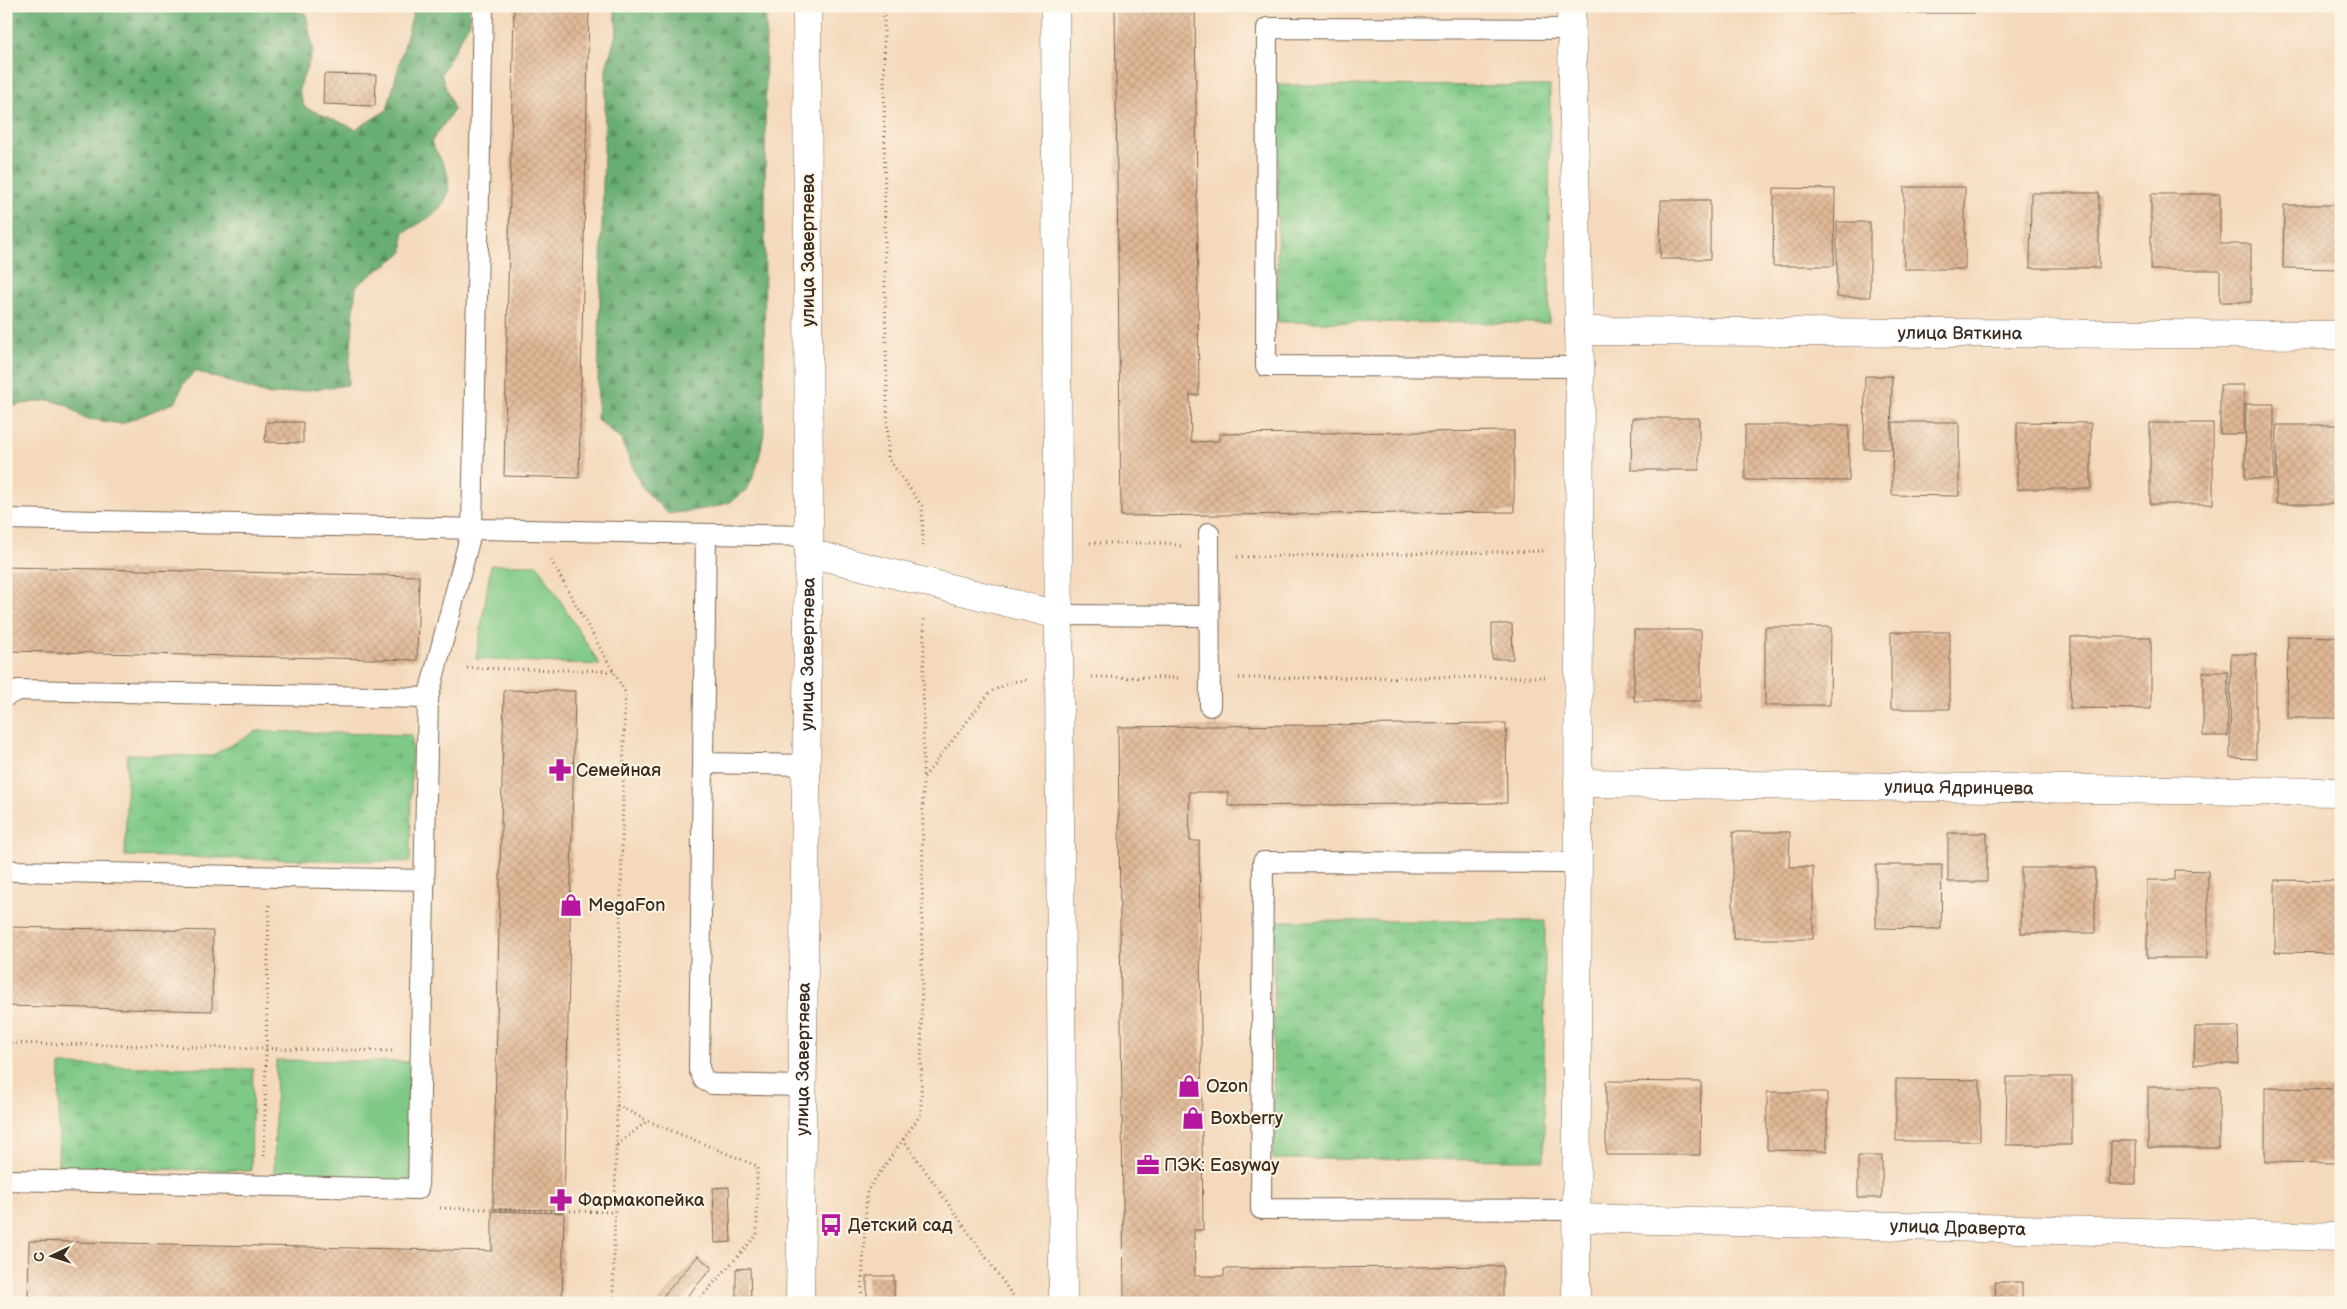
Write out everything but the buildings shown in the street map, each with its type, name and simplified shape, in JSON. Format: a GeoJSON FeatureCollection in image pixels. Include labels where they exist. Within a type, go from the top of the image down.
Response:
{"type":"FeatureCollection","features":[{"type":"Feature","properties":{"kind":"street","name":"улица Завертяева"},"geometry":{"type":"LineString","coordinates":[[800,1303],[809,545],[807,6]]}},
{"type":"Feature","properties":{"kind":"street"},"geometry":{"type":"LineString","coordinates":[[1055,6],[1063,1303]]}},
{"type":"Feature","properties":{"kind":"street"},"geometry":{"type":"LineString","coordinates":[[1572,18],[1580,367],[1576,1303]]}},
{"type":"Feature","properties":{"kind":"street","name":"улица Вяткина"},"geometry":{"type":"LineString","coordinates":[[1579,331],[2341,335]]}},
{"type":"Feature","properties":{"kind":"street"},"geometry":{"type":"LineString","coordinates":[[809,545],[924,582],[1058,615]]}},
{"type":"Feature","properties":{"kind":"street","name":"улица Ядринцева"},"geometry":{"type":"LineString","coordinates":[[1578,783],[2341,792]]}},
{"type":"Feature","properties":{"kind":"street","name":"улица Драверта"},"geometry":{"type":"LineString","coordinates":[[1576,1214],[2341,1237]]}},
{"type":"Feature","properties":{"kind":"lane"},"geometry":{"type":"LineString","coordinates":[[6,1180],[418,1189],[428,698],[472,529],[482,6]]}},
{"type":"Feature","properties":{"kind":"lane"},"geometry":{"type":"LineString","coordinates":[[1572,18],[1267,28],[1266,366],[1580,367]]}},
{"type":"Feature","properties":{"kind":"lane"},"geometry":{"type":"LineString","coordinates":[[6,519],[706,534],[809,545]]}},
{"type":"Feature","properties":{"kind":"lane"},"geometry":{"type":"LineString","coordinates":[[1209,533],[1210,706]]}},
{"type":"Feature","properties":{"kind":"lane"},"geometry":{"type":"LineString","coordinates":[[706,534],[699,1069],[704,1080],[712,1084],[802,1086]]}},
{"type":"Feature","properties":{"kind":"lane"},"geometry":{"type":"LineString","coordinates":[[1058,615],[1209,616]]}},
{"type":"Feature","properties":{"kind":"lane"},"geometry":{"type":"LineString","coordinates":[[6,696],[18,690],[428,698]]}},
{"type":"Feature","properties":{"kind":"lane"},"geometry":{"type":"LineString","coordinates":[[703,763],[806,766]]}},
{"type":"Feature","properties":{"kind":"lane"},"geometry":{"type":"LineString","coordinates":[[1576,1214],[1261,1209],[1263,862],[1578,863]]}},
{"type":"Feature","properties":{"kind":"lane"},"geometry":{"type":"LineString","coordinates":[[6,868],[14,871],[425,880]]}},
{"type":"Feature","properties":{"kind":"path"},"geometry":{"type":"LineString","coordinates":[[861,1303],[867,1192],[921,1114],[925,663],[922,506],[888,458],[884,6]]}},
{"type":"Feature","properties":{"kind":"path"},"geometry":{"type":"LineString","coordinates":[[535,530],[626,692],[613,1303]]}},
{"type":"Feature","properties":{"kind":"path"},"geometry":{"type":"LineString","coordinates":[[1058,542],[1167,543],[1190,548],[1209,558],[1579,550]]}},
{"type":"Feature","properties":{"kind":"path"},"geometry":{"type":"LineString","coordinates":[[436,668],[613,671]]}},
{"type":"Feature","properties":{"kind":"path"},"geometry":{"type":"LineString","coordinates":[[263,1186],[270,876]]}},
{"type":"Feature","properties":{"kind":"path"},"geometry":{"type":"LineString","coordinates":[[6,1043],[421,1052]]}},
{"type":"Feature","properties":{"kind":"path"},"geometry":{"type":"LineString","coordinates":[[617,1105],[648,1121],[757,1166],[757,1235],[696,1303]]}},
{"type":"Feature","properties":{"kind":"path"},"geometry":{"type":"LineString","coordinates":[[616,1145],[648,1121]]}},
{"type":"Feature","properties":{"kind":"path"},"geometry":{"type":"LineString","coordinates":[[903,1139],[1018,1303]]}},
{"type":"Feature","properties":{"kind":"path"},"geometry":{"type":"LineString","coordinates":[[418,1189],[418,1208],[615,1212]]}},
{"type":"Feature","properties":{"kind":"green space"},"geometry":{"type":"Polygon","coordinates":[[[6,6],[247,6],[306,13],[313,51],[299,89],[304,107],[356,129],[387,110],[413,13],[412,6],[469,6],[470,22],[441,74],[454,110],[431,142],[447,172],[449,188],[447,197],[436,212],[403,233],[403,252],[356,286],[348,385],[270,395],[195,371],[183,384],[176,402],[121,424],[83,418],[67,405],[49,400],[11,406],[6,409],[6,6]]]}},
{"type":"Feature","properties":{"kind":"green space"},"geometry":{"type":"Polygon","coordinates":[[[614,6],[766,6],[764,434],[757,464],[748,487],[737,498],[709,508],[668,514],[642,488],[621,440],[597,419],[606,68],[617,31],[614,6]]]}},
{"type":"Feature","properties":{"kind":"green space"},"geometry":{"type":"Polygon","coordinates":[[[1278,85],[1550,86],[1549,323],[1277,322],[1278,85]]]}},
{"type":"Feature","properties":{"kind":"green space"},"geometry":{"type":"Polygon","coordinates":[[[491,565],[538,565],[600,665],[476,659],[491,565]]]}},
{"type":"Feature","properties":{"kind":"green space"},"geometry":{"type":"Polygon","coordinates":[[[257,731],[412,735],[410,862],[125,856],[127,754],[211,756],[257,731]]]}},
{"type":"Feature","properties":{"kind":"green space"},"geometry":{"type":"Polygon","coordinates":[[[1274,921],[1545,921],[1544,1160],[1273,1159],[1274,921]]]}},
{"type":"Feature","properties":{"kind":"green space"},"geometry":{"type":"Polygon","coordinates":[[[276,1060],[413,1062],[411,1182],[274,1180],[276,1060]]]}},
{"type":"Feature","properties":{"kind":"green space"},"geometry":{"type":"Polygon","coordinates":[[[60,1065],[253,1069],[251,1171],[58,1167],[60,1065]]]}},
{"type":"Feature","properties":{"kind":"place","name":"Семейная"},"geometry":{"type":"Point","coordinates":[560,770]}},
{"type":"Feature","properties":{"kind":"place","name":"MegaFon"},"geometry":{"type":"Point","coordinates":[571,905]}},
{"type":"Feature","properties":{"kind":"place","name":"Ozon"},"geometry":{"type":"Point","coordinates":[1189,1086]}},
{"type":"Feature","properties":{"kind":"place","name":"Boxberry"},"geometry":{"type":"Point","coordinates":[1193,1118]}},
{"type":"Feature","properties":{"kind":"place","name":"ПЭК: Easyway"},"geometry":{"type":"Point","coordinates":[1148,1165]}},
{"type":"Feature","properties":{"kind":"place","name":"Фармакопейка"},"geometry":{"type":"Point","coordinates":[561,1200]}},
{"type":"Feature","properties":{"kind":"place","name":"Детский сад"},"geometry":{"type":"Point","coordinates":[831,1225]}}]}
